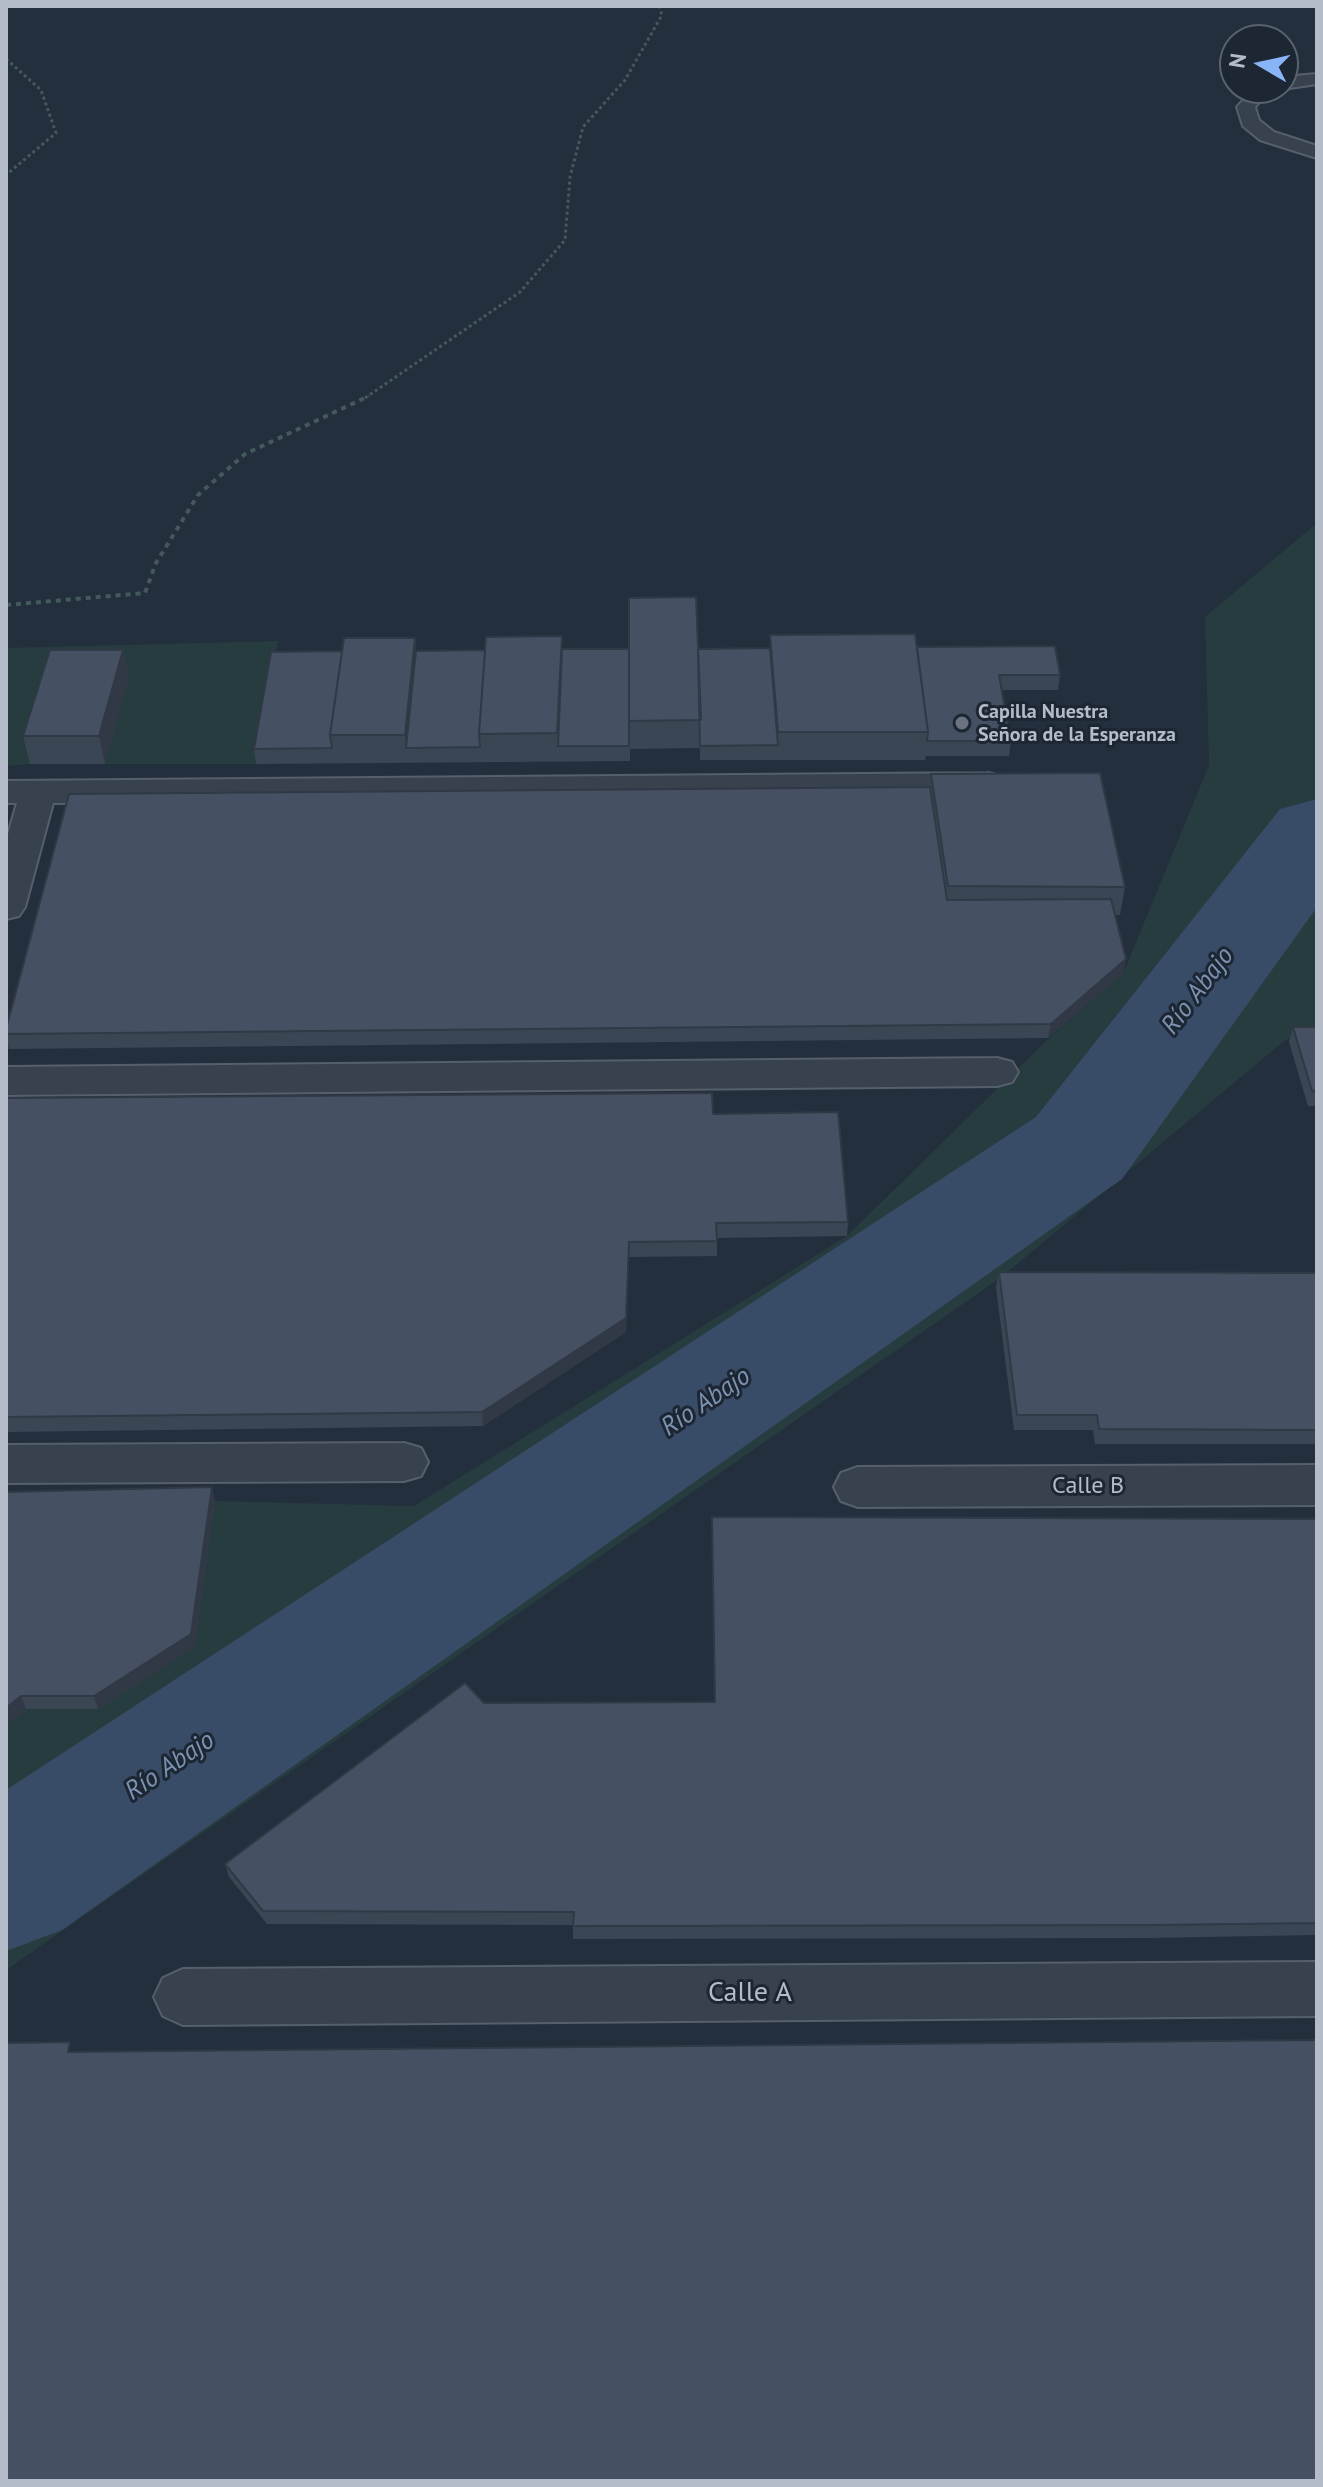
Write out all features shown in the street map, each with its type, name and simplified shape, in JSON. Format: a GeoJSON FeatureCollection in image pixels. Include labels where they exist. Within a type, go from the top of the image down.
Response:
{"type":"FeatureCollection","features":[{"type":"Feature","properties":{"kind":"street"},"geometry":{"type":"LineString","coordinates":[[6,907],[22,792],[1015,784]]}},
{"type":"Feature","properties":{"kind":"street"},"geometry":{"type":"LineString","coordinates":[[6,1081],[997,1072]]}},
{"type":"Feature","properties":{"kind":"street"},"geometry":{"type":"LineString","coordinates":[[6,1464],[404,1462]]}},
{"type":"Feature","properties":{"kind":"street","name":"Calle B"},"geometry":{"type":"LineString","coordinates":[[858,1487],[1317,1485]]}},
{"type":"Feature","properties":{"kind":"street","name":"Calle A"},"geometry":{"type":"LineString","coordinates":[[183,1997],[1317,1989]]}},
{"type":"Feature","properties":{"kind":"lane"},"geometry":{"type":"LineString","coordinates":[[1248,104],[1246,107],[1250,122],[1267,136],[1317,152]]}},
{"type":"Feature","properties":{"kind":"path"},"geometry":{"type":"LineString","coordinates":[[6,605],[145,593],[156,563],[198,495],[245,454],[369,396],[520,292],[565,240],[570,177],[583,127],[625,80],[662,15],[659,6]]}},
{"type":"Feature","properties":{"kind":"path"},"geometry":{"type":"LineString","coordinates":[[6,59],[41,90],[56,133],[6,175]]}},
{"type":"Feature","properties":{"kind":"green space"},"geometry":{"type":"Polygon","coordinates":[[[1317,523],[1317,1029],[1284,1041],[1003,1276],[6,1970],[6,1726],[26,1709],[195,1647],[215,1501],[414,1506],[847,1236],[1048,1039],[1123,974],[1209,765],[1205,617],[1317,523]]]}},
{"type":"Feature","properties":{"kind":"green space"},"geometry":{"type":"Polygon","coordinates":[[[278,641],[256,764],[105,764],[128,678],[57,678],[30,764],[6,766],[6,648],[278,641]]]}},
{"type":"Feature","properties":{"kind":"building"},"geometry":{"type":"Polygon","coordinates":[[[696,597],[701,720],[629,721],[629,598],[696,597]]]}},
{"type":"Feature","properties":{"kind":"building"},"geometry":{"type":"Polygon","coordinates":[[[915,634],[928,732],[778,732],[770,635],[915,634]]]}},
{"type":"Feature","properties":{"kind":"building"},"geometry":{"type":"Polygon","coordinates":[[[562,636],[557,733],[479,734],[486,637],[562,636]]]}},
{"type":"Feature","properties":{"kind":"building"},"geometry":{"type":"Polygon","coordinates":[[[344,638],[415,638],[405,735],[330,735],[344,638]]]}},
{"type":"Feature","properties":{"kind":"building","name":"Capilla Nuestra Señora de la Esperanza"},"geometry":{"type":"Polygon","coordinates":[[[1055,646],[1060,675],[999,675],[1011,741],[927,741],[917,647],[1055,646]]]}},
{"type":"Feature","properties":{"kind":"building"},"geometry":{"type":"Polygon","coordinates":[[[770,648],[778,745],[700,746],[698,649],[770,648]]]}},
{"type":"Feature","properties":{"kind":"building"},"geometry":{"type":"Polygon","coordinates":[[[562,649],[629,649],[629,746],[558,746],[562,649]]]}},
{"type":"Feature","properties":{"kind":"building"},"geometry":{"type":"Polygon","coordinates":[[[50,650],[123,650],[99,736],[23,736],[50,650]]]}},
{"type":"Feature","properties":{"kind":"building"},"geometry":{"type":"Polygon","coordinates":[[[485,650],[480,747],[406,748],[416,651],[485,650]]]}},
{"type":"Feature","properties":{"kind":"building"},"geometry":{"type":"Polygon","coordinates":[[[342,651],[330,735],[332,748],[254,749],[271,652],[342,651]]]}},
{"type":"Feature","properties":{"kind":"building"},"geometry":{"type":"Polygon","coordinates":[[[1100,773],[1125,887],[948,886],[931,774],[1100,773]]]}},
{"type":"Feature","properties":{"kind":"building"},"geometry":{"type":"Polygon","coordinates":[[[930,787],[947,900],[1111,899],[1126,959],[1051,1024],[6,1034],[69,794],[930,787]]]}},
{"type":"Feature","properties":{"kind":"building"},"geometry":{"type":"Polygon","coordinates":[[[1293,1027],[1317,1027],[1317,1091],[1312,1091],[1293,1027]]]}},
{"type":"Feature","properties":{"kind":"building"},"geometry":{"type":"Polygon","coordinates":[[[712,1093],[713,1114],[838,1112],[848,1222],[716,1223],[717,1241],[629,1242],[626,1318],[482,1412],[6,1417],[6,1098],[712,1093]]]}},
{"type":"Feature","properties":{"kind":"building"},"geometry":{"type":"Polygon","coordinates":[[[999,1272],[1317,1273],[1317,1430],[1099,1429],[1097,1415],[1017,1415],[999,1272]]]}},
{"type":"Feature","properties":{"kind":"building"},"geometry":{"type":"Polygon","coordinates":[[[212,1487],[191,1634],[94,1696],[21,1696],[6,1708],[6,1492],[212,1487]]]}},
{"type":"Feature","properties":{"kind":"building"},"geometry":{"type":"Polygon","coordinates":[[[712,1517],[1317,1519],[1317,1923],[573,1926],[574,1912],[263,1911],[225,1864],[465,1683],[484,1703],[715,1702],[712,1517]]]}},
{"type":"Feature","properties":{"kind":"building"},"geometry":{"type":"Polygon","coordinates":[[[1317,2040],[1317,2481],[6,2481],[6,2043],[70,2042],[68,2052],[1317,2040]]]}},
{"type":"Feature","properties":{"kind":"waterway","name":"Río Abajo"},"geometry":{"type":"LineString","coordinates":[[6,1878],[1079,1148],[1317,832]]}},
{"type":"Feature","properties":{"kind":"place","name":"Capilla Nuestra Señora de la Esperanza"},"geometry":{"type":"Point","coordinates":[962,723]}}]}
